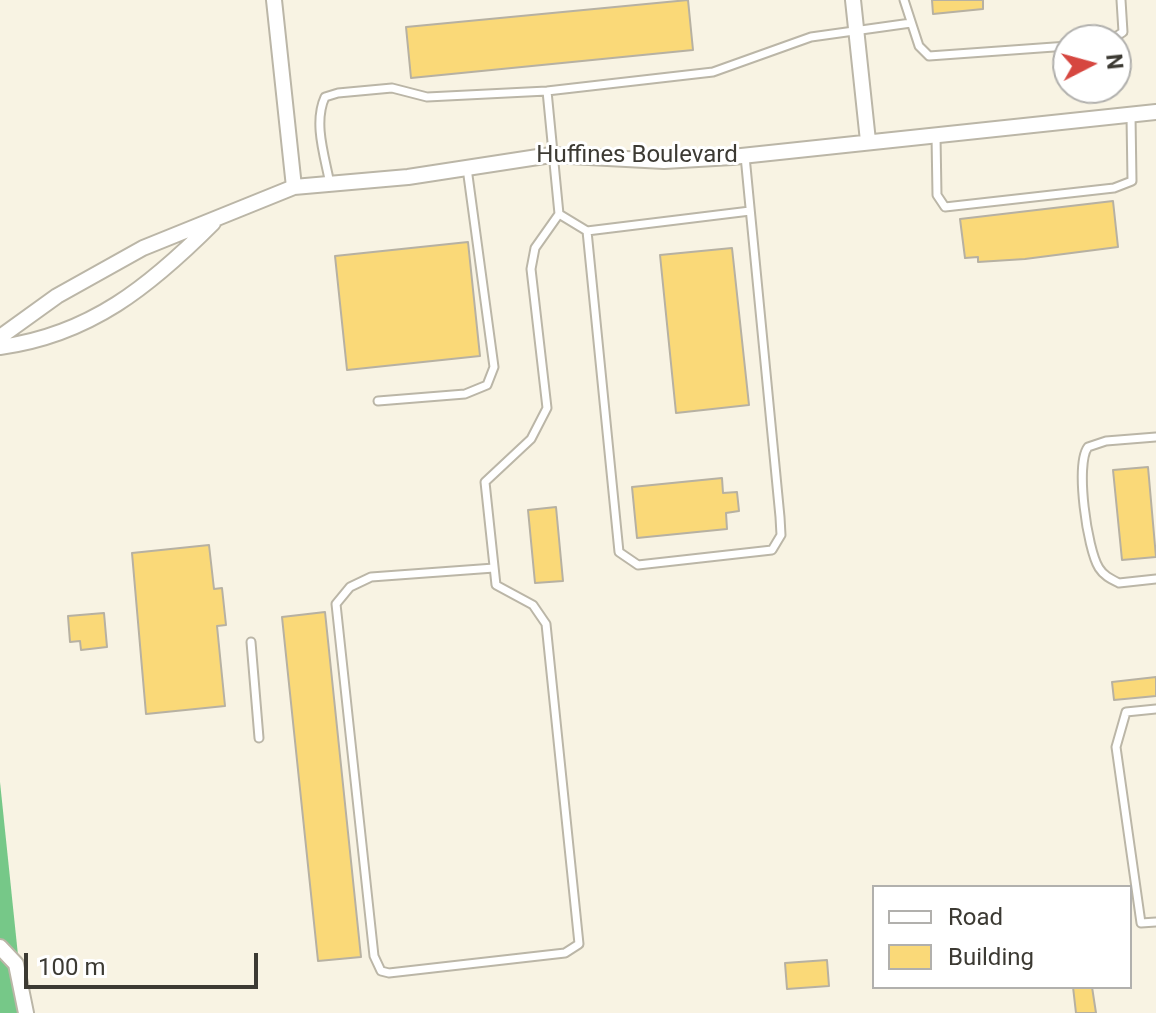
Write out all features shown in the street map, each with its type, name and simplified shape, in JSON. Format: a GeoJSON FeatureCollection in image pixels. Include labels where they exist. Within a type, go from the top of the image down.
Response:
{"type":"FeatureCollection","features":[{"type":"Feature","properties":{"kind":"street"},"geometry":{"type":"LineString","coordinates":[[274,0],[294,187]]}},
{"type":"Feature","properties":{"kind":"street"},"geometry":{"type":"LineString","coordinates":[[853,0],[868,141]]}},
{"type":"Feature","properties":{"kind":"street","name":"Huffines Boulevard"},"geometry":{"type":"LineString","coordinates":[[0,337],[57,296],[143,248],[294,187],[330,186],[551,155],[664,161],[745,156],[1156,112]]}},
{"type":"Feature","properties":{"kind":"street","name":"Huffines Boulevard"},"geometry":{"type":"LineString","coordinates":[[0,347],[38,342],[76,329],[159,277],[219,218]]}},
{"type":"Feature","properties":{"kind":"street"},"geometry":{"type":"LineString","coordinates":[[0,947],[16,964],[26,1013]]}},
{"type":"Feature","properties":{"kind":"lane"},"geometry":{"type":"LineString","coordinates":[[904,0],[919,46],[929,56],[1052,47]]}},
{"type":"Feature","properties":{"kind":"lane"},"geometry":{"type":"LineString","coordinates":[[1121,0],[1122,24]]}},
{"type":"Feature","properties":{"kind":"lane"},"geometry":{"type":"LineString","coordinates":[[330,186],[321,137],[320,108],[325,97],[338,93],[392,88],[427,97],[547,91],[713,72],[811,37],[911,23]]}},
{"type":"Feature","properties":{"kind":"lane"},"geometry":{"type":"LineString","coordinates":[[494,568],[371,577],[350,587],[336,604],[374,956],[381,971],[389,973],[565,953],[579,944],[546,624],[533,605],[496,585],[485,482],[531,439],[547,408],[531,257],[559,214],[547,91]]}},
{"type":"Feature","properties":{"kind":"lane"},"geometry":{"type":"LineString","coordinates":[[936,134],[937,195],[945,207],[1114,188],[1132,181],[1131,114]]}},
{"type":"Feature","properties":{"kind":"lane"},"geometry":{"type":"LineString","coordinates":[[587,231],[619,552],[638,565],[772,550],[781,535],[780,517],[745,156]]}},
{"type":"Feature","properties":{"kind":"lane"},"geometry":{"type":"LineString","coordinates":[[378,401],[465,394],[487,385],[494,367],[467,168]]}},
{"type":"Feature","properties":{"kind":"lane"},"geometry":{"type":"LineString","coordinates":[[559,214],[587,231],[750,211]]}},
{"type":"Feature","properties":{"kind":"lane"},"geometry":{"type":"LineString","coordinates":[[1156,437],[1106,441],[1088,447],[1082,465],[1089,539],[1099,568],[1119,583],[1156,579]]}},
{"type":"Feature","properties":{"kind":"lane"},"geometry":{"type":"LineString","coordinates":[[251,642],[259,738]]}},
{"type":"Feature","properties":{"kind":"lane"},"geometry":{"type":"LineString","coordinates":[[1156,709],[1126,712],[1116,747],[1141,923],[1156,922]]}},
{"type":"Feature","properties":{"kind":"green space"},"geometry":{"type":"Polygon","coordinates":[[[0,782],[24,1013],[0,1013],[0,782]]]}},
{"type":"Feature","properties":{"kind":"building"},"geometry":{"type":"Polygon","coordinates":[[[688,0],[693,50],[411,78],[406,27],[688,0]]]}},
{"type":"Feature","properties":{"kind":"building"},"geometry":{"type":"Polygon","coordinates":[[[932,0],[983,0],[983,9],[933,14],[932,0]]]}},
{"type":"Feature","properties":{"kind":"building"},"geometry":{"type":"Polygon","coordinates":[[[1113,201],[1118,247],[1025,259],[978,262],[978,257],[965,258],[960,219],[1113,201]]]}},
{"type":"Feature","properties":{"kind":"building"},"geometry":{"type":"Polygon","coordinates":[[[468,242],[480,356],[347,370],[335,256],[468,242]]]}},
{"type":"Feature","properties":{"kind":"building"},"geometry":{"type":"Polygon","coordinates":[[[732,248],[749,405],[676,413],[660,255],[732,248]]]}},
{"type":"Feature","properties":{"kind":"building"},"geometry":{"type":"Polygon","coordinates":[[[1148,467],[1156,557],[1122,560],[1113,470],[1148,467]]]}},
{"type":"Feature","properties":{"kind":"building"},"geometry":{"type":"Polygon","coordinates":[[[722,478],[723,493],[737,492],[739,511],[726,513],[727,529],[637,538],[632,487],[722,478]]]}},
{"type":"Feature","properties":{"kind":"building"},"geometry":{"type":"Polygon","coordinates":[[[556,507],[563,581],[535,583],[528,510],[556,507]]]}},
{"type":"Feature","properties":{"kind":"building"},"geometry":{"type":"Polygon","coordinates":[[[209,545],[214,589],[222,588],[226,625],[217,626],[225,706],[146,714],[132,553],[209,545]]]}},
{"type":"Feature","properties":{"kind":"building"},"geometry":{"type":"Polygon","coordinates":[[[325,612],[361,957],[318,961],[282,617],[325,612]]]}},
{"type":"Feature","properties":{"kind":"building"},"geometry":{"type":"Polygon","coordinates":[[[104,613],[107,647],[81,650],[80,641],[70,642],[68,616],[104,613]]]}},
{"type":"Feature","properties":{"kind":"building"},"geometry":{"type":"Polygon","coordinates":[[[1156,677],[1156,696],[1114,700],[1112,682],[1156,677]]]}},
{"type":"Feature","properties":{"kind":"building"},"geometry":{"type":"Polygon","coordinates":[[[827,960],[829,986],[787,989],[785,963],[827,960]]]}},
{"type":"Feature","properties":{"kind":"building"},"geometry":{"type":"Polygon","coordinates":[[[1073,989],[1092,989],[1096,1013],[1076,1013],[1073,989]]]}}]}
